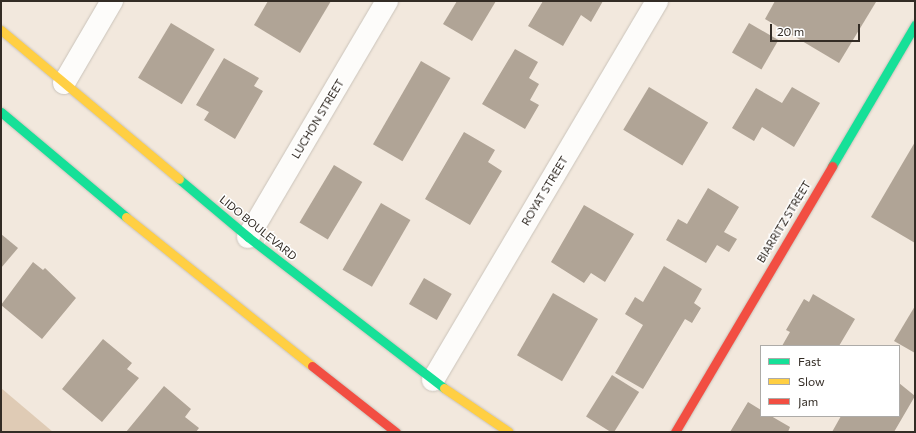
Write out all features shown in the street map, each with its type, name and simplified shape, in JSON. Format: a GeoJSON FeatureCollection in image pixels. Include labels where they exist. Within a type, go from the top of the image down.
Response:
{"type":"FeatureCollection","features":[{"type":"Feature","properties":{"kind":"main road","name":"BIARRITZ STREET"},"geometry":{"type":"LineString","coordinates":[[675,432],[915,25]]}},
{"type":"Feature","properties":{"kind":"main road","name":"LIDO BOULEVARD"},"geometry":{"type":"LineString","coordinates":[[1,30],[248,237],[432,380],[509,432]]}},
{"type":"Feature","properties":{"kind":"main road"},"geometry":{"type":"LineString","coordinates":[[1,112],[209,286],[396,432]]}},
{"type":"Feature","properties":{"kind":"street"},"geometry":{"type":"LineString","coordinates":[[64,83],[112,1]]}},
{"type":"Feature","properties":{"kind":"street","name":"LUCHON STREET"},"geometry":{"type":"LineString","coordinates":[[248,237],[387,1]]}},
{"type":"Feature","properties":{"kind":"street","name":"ROYAT STREET"},"geometry":{"type":"LineString","coordinates":[[432,380],[657,1]]}},
{"type":"Feature","properties":{"kind":"shaded area"},"geometry":{"type":"Polygon","coordinates":[[[1,388],[53,432],[1,432],[1,388]]]}},
{"type":"Feature","properties":{"kind":"building"},"geometry":{"type":"Polygon","coordinates":[[[268,1],[331,1],[300,53],[254,25],[268,1]]]}},
{"type":"Feature","properties":{"kind":"building"},"geometry":{"type":"Polygon","coordinates":[[[457,1],[496,1],[472,41],[443,24],[457,1]]]}},
{"type":"Feature","properties":{"kind":"building"},"geometry":{"type":"Polygon","coordinates":[[[543,1],[603,1],[591,22],[581,15],[563,46],[528,26],[543,1]]]}},
{"type":"Feature","properties":{"kind":"building"},"geometry":{"type":"Polygon","coordinates":[[[775,1],[876,2],[839,63],[765,19],[775,1]]]}},
{"type":"Feature","properties":{"kind":"building"},"geometry":{"type":"Polygon","coordinates":[[[171,23],[215,49],[182,104],[138,78],[171,23]]]}},
{"type":"Feature","properties":{"kind":"building"},"geometry":{"type":"Polygon","coordinates":[[[749,23],[778,40],[761,69],[732,52],[749,23]]]}},
{"type":"Feature","properties":{"kind":"building"},"geometry":{"type":"Polygon","coordinates":[[[515,49],[538,62],[529,78],[539,84],[530,100],[539,105],[525,129],[482,104],[515,49]]]}},
{"type":"Feature","properties":{"kind":"building"},"geometry":{"type":"Polygon","coordinates":[[[224,58],[259,78],[254,86],[263,91],[235,139],[204,120],[209,112],[196,105],[224,58]]]}},
{"type":"Feature","properties":{"kind":"building"},"geometry":{"type":"Polygon","coordinates":[[[421,61],[450,78],[402,161],[373,144],[421,61]]]}},
{"type":"Feature","properties":{"kind":"building"},"geometry":{"type":"Polygon","coordinates":[[[649,87],[708,123],[682,165],[623,130],[649,87]]]}},
{"type":"Feature","properties":{"kind":"building"},"geometry":{"type":"Polygon","coordinates":[[[792,87],[820,103],[794,147],[762,127],[754,141],[732,128],[756,88],[782,103],[792,87]]]}},
{"type":"Feature","properties":{"kind":"building"},"geometry":{"type":"Polygon","coordinates":[[[464,132],[495,150],[488,162],[502,171],[470,225],[425,199],[464,132]]]}},
{"type":"Feature","properties":{"kind":"building"},"geometry":{"type":"Polygon","coordinates":[[[915,142],[915,243],[871,217],[915,142]]]}},
{"type":"Feature","properties":{"kind":"building"},"geometry":{"type":"Polygon","coordinates":[[[334,165],[362,182],[328,239],[299,222],[334,165]]]}},
{"type":"Feature","properties":{"kind":"building"},"geometry":{"type":"Polygon","coordinates":[[[708,188],[739,207],[724,232],[737,239],[729,252],[717,245],[706,263],[666,240],[678,219],[687,224],[708,188]]]}},
{"type":"Feature","properties":{"kind":"building"},"geometry":{"type":"Polygon","coordinates":[[[381,203],[410,220],[372,287],[342,270],[381,203]]]}},
{"type":"Feature","properties":{"kind":"building"},"geometry":{"type":"Polygon","coordinates":[[[584,205],[634,234],[605,282],[591,273],[584,283],[551,262],[584,205]]]}},
{"type":"Feature","properties":{"kind":"building"},"geometry":{"type":"Polygon","coordinates":[[[1,234],[18,248],[1,268],[1,234]]]}},
{"type":"Feature","properties":{"kind":"building"},"geometry":{"type":"Polygon","coordinates":[[[33,262],[43,270],[45,268],[76,298],[42,339],[1,305],[33,262]]]}},
{"type":"Feature","properties":{"kind":"building"},"geometry":{"type":"Polygon","coordinates":[[[664,266],[702,289],[694,303],[701,308],[692,323],[685,319],[643,389],[615,373],[643,325],[625,314],[635,297],[643,302],[664,266]]]}},
{"type":"Feature","properties":{"kind":"building"},"geometry":{"type":"Polygon","coordinates":[[[424,278],[452,294],[437,320],[409,304],[424,278]]]}},
{"type":"Feature","properties":{"kind":"building"},"geometry":{"type":"Polygon","coordinates":[[[553,293],[598,319],[562,381],[517,355],[553,293]]]}},
{"type":"Feature","properties":{"kind":"building"},"geometry":{"type":"Polygon","coordinates":[[[813,294],[855,319],[840,345],[783,345],[790,332],[786,330],[804,299],[809,302],[813,294]]]}},
{"type":"Feature","properties":{"kind":"building"},"geometry":{"type":"Polygon","coordinates":[[[915,306],[915,353],[894,341],[915,306]]]}},
{"type":"Feature","properties":{"kind":"building"},"geometry":{"type":"Polygon","coordinates":[[[103,339],[132,363],[127,369],[139,378],[102,422],[62,389],[103,339]]]}},
{"type":"Feature","properties":{"kind":"building"},"geometry":{"type":"Polygon","coordinates":[[[612,375],[639,392],[614,432],[611,432],[586,417],[612,375]]]}},
{"type":"Feature","properties":{"kind":"building"},"geometry":{"type":"Polygon","coordinates":[[[900,384],[915,396],[894,432],[832,432],[840,417],[900,417],[900,384]]]}},
{"type":"Feature","properties":{"kind":"building"},"geometry":{"type":"Polygon","coordinates":[[[164,386],[191,409],[185,417],[199,428],[196,432],[126,432],[164,386]]]}},
{"type":"Feature","properties":{"kind":"building"},"geometry":{"type":"Polygon","coordinates":[[[748,402],[760,409],[760,417],[773,417],[790,427],[788,432],[730,432],[748,402]]]}},
{"type":"Feature","properties":{"kind":"traffic: fast"},"geometry":{"type":"LineString","coordinates":[[832,166],[915,25]]}},
{"type":"Feature","properties":{"kind":"traffic: fast"},"geometry":{"type":"LineString","coordinates":[[1,112],[126,217]]}},
{"type":"Feature","properties":{"kind":"traffic: fast"},"geometry":{"type":"LineString","coordinates":[[179,179],[248,237],[444,388]]}},
{"type":"Feature","properties":{"kind":"traffic: slow"},"geometry":{"type":"LineString","coordinates":[[1,30],[179,179]]}},
{"type":"Feature","properties":{"kind":"traffic: slow"},"geometry":{"type":"LineString","coordinates":[[126,217],[312,366]]}},
{"type":"Feature","properties":{"kind":"traffic: slow"},"geometry":{"type":"LineString","coordinates":[[444,388],[509,432]]}},
{"type":"Feature","properties":{"kind":"traffic: jam"},"geometry":{"type":"LineString","coordinates":[[675,432],[832,166]]}},
{"type":"Feature","properties":{"kind":"traffic: jam"},"geometry":{"type":"LineString","coordinates":[[312,366],[396,432]]}}]}
